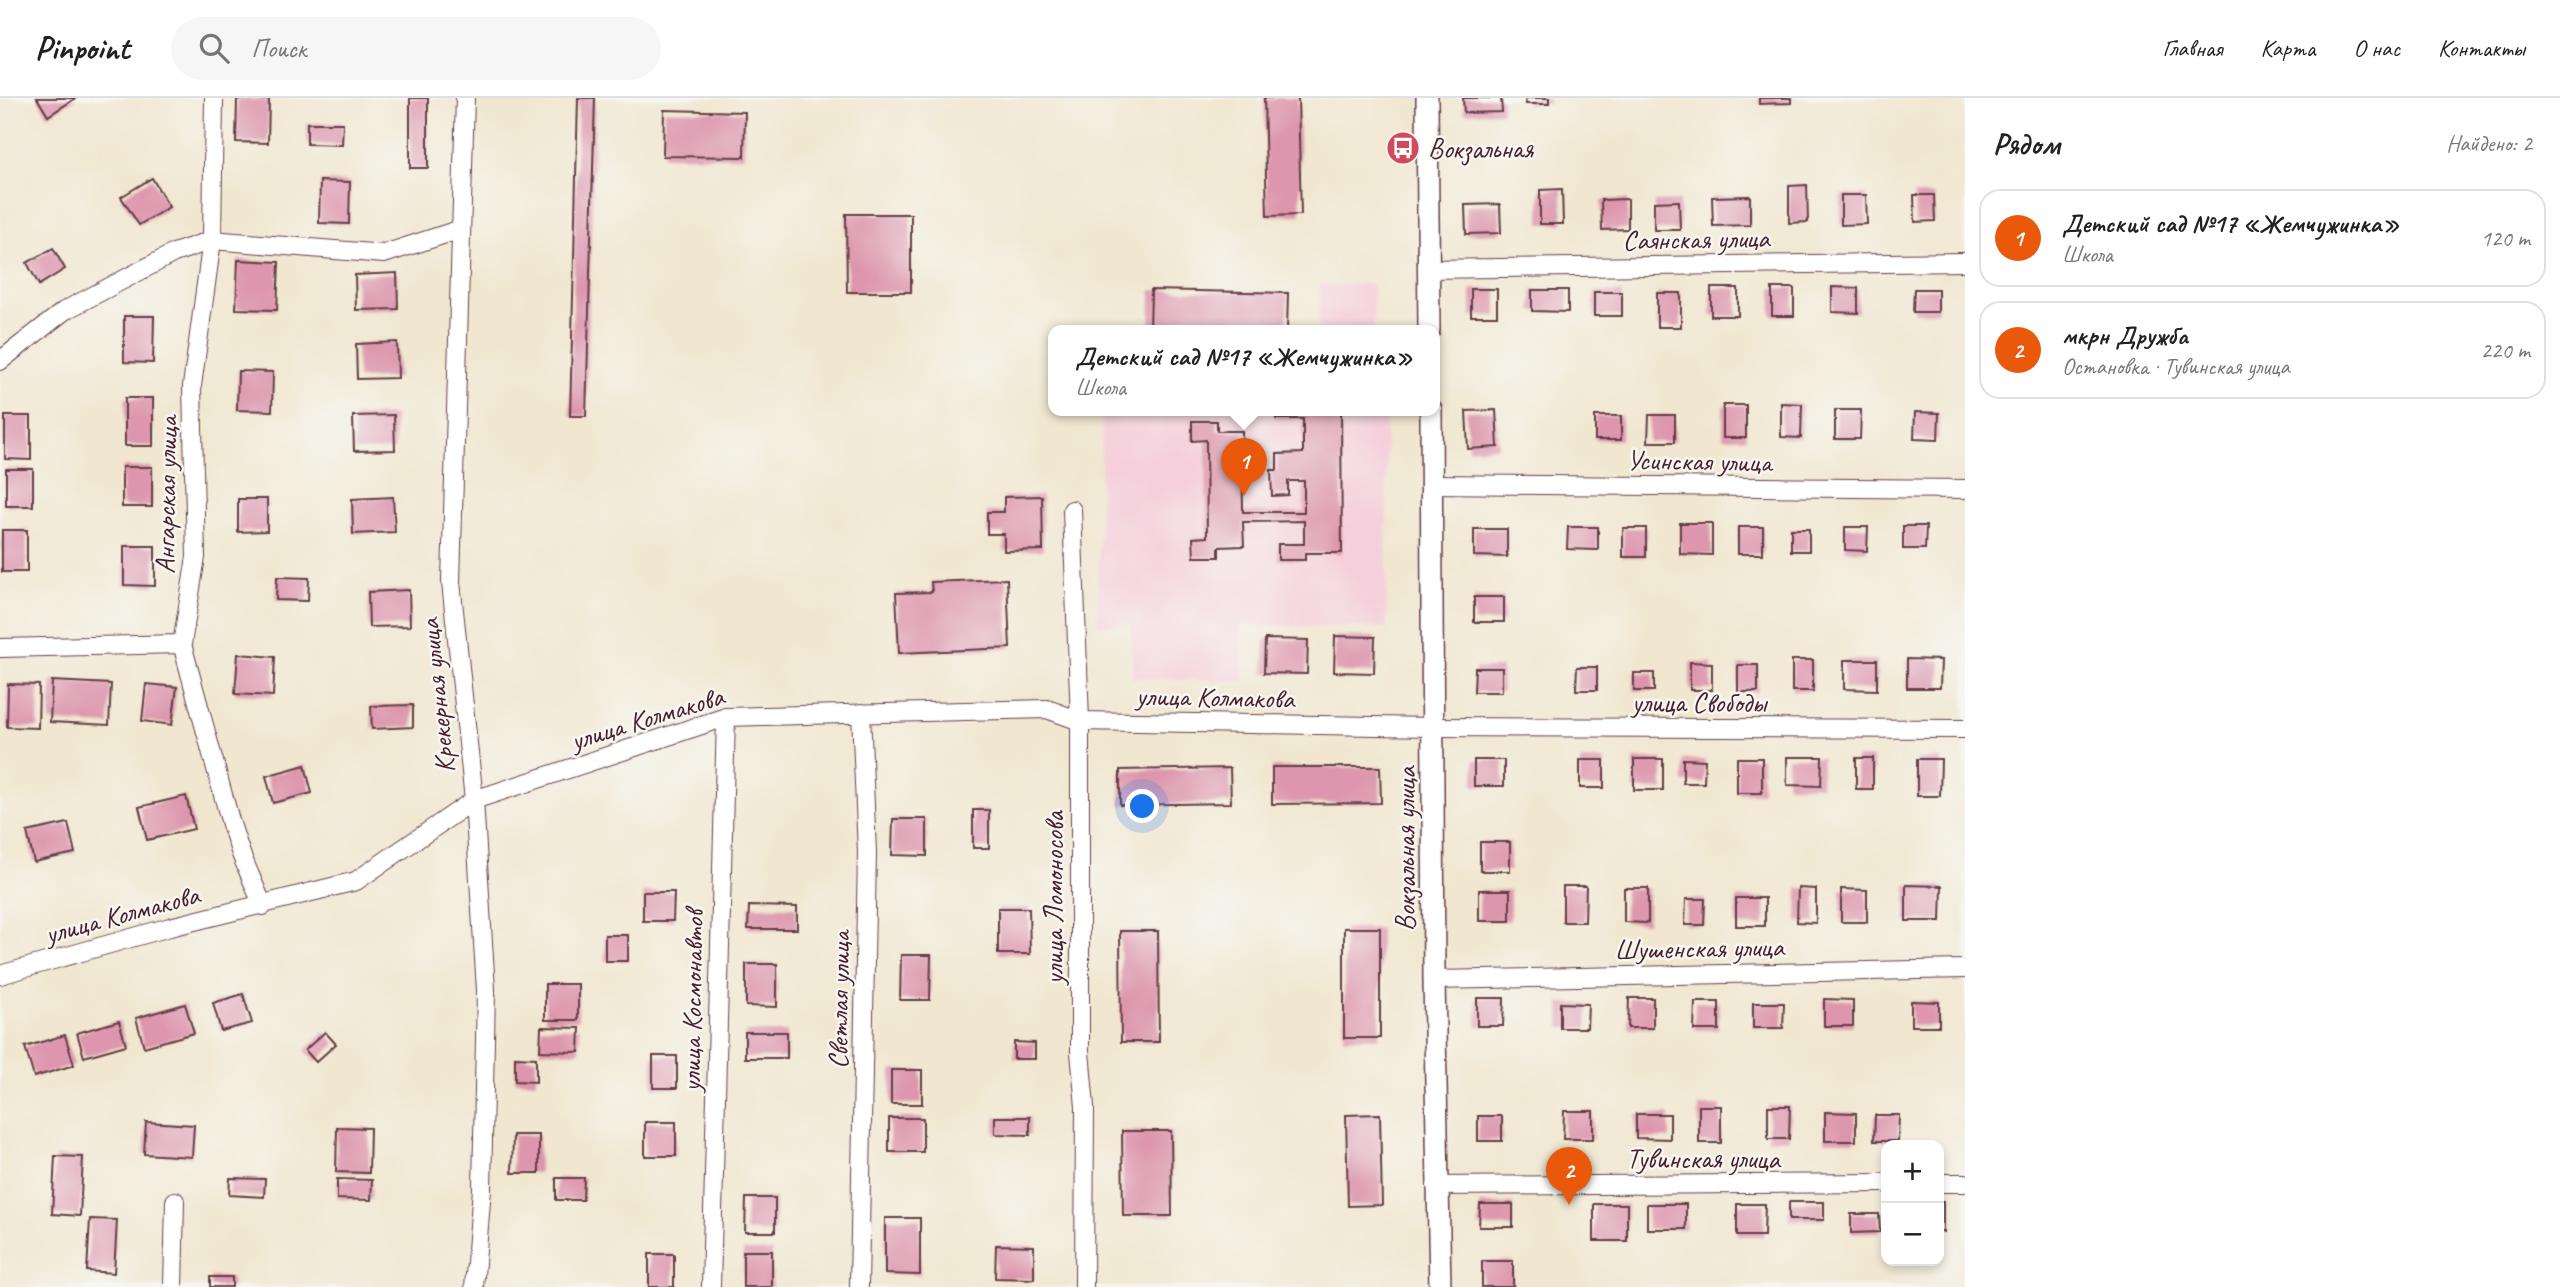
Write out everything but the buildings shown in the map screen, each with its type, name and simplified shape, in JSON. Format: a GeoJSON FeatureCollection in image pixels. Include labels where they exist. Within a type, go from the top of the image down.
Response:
{"type":"FeatureCollection","features":[{"type":"Feature","properties":{"kind":"street","name":"Ангарская улица"},"geometry":{"type":"LineString","coordinates":[[214,98],[212,240],[192,386],[196,557],[181,644],[231,824],[262,906]]}},
{"type":"Feature","properties":{"kind":"street","name":"Крекерная улица"},"geometry":{"type":"LineString","coordinates":[[464,98],[451,582],[474,800],[486,990],[482,1189],[474,1287]]}},
{"type":"Feature","properties":{"kind":"street"},"geometry":{"type":"LineString","coordinates":[[1427,98],[1429,325]]}},
{"type":"Feature","properties":{"kind":"street"},"geometry":{"type":"LineString","coordinates":[[0,361],[64,311],[174,253],[212,240],[384,254],[461,229]]}},
{"type":"Feature","properties":{"kind":"street","name":"Саянская улица"},"geometry":{"type":"LineString","coordinates":[[1428,269],[1965,262]]}},
{"type":"Feature","properties":{"kind":"street","name":"Вокзальная улица"},"geometry":{"type":"LineString","coordinates":[[1431,416],[1436,1186],[1440,1287]]}},
{"type":"Feature","properties":{"kind":"street","name":"Усинская улица"},"geometry":{"type":"LineString","coordinates":[[1432,484],[1965,489]]}},
{"type":"Feature","properties":{"kind":"street","name":"улица Ломоносова"},"geometry":{"type":"LineString","coordinates":[[1072,510],[1080,721],[1080,1052],[1085,1107],[1084,1287]]}},
{"type":"Feature","properties":{"kind":"street"},"geometry":{"type":"LineString","coordinates":[[0,648],[181,644]]}},
{"type":"Feature","properties":{"kind":"street","name":"улица Колмакова"},"geometry":{"type":"LineString","coordinates":[[0,975],[170,927],[356,881],[474,800],[726,717],[1047,709],[1080,721],[1432,727]]}},
{"type":"Feature","properties":{"kind":"street","name":"Светлая улица"},"geometry":{"type":"LineString","coordinates":[[859,1287],[867,852],[861,713]]}},
{"type":"Feature","properties":{"kind":"street","name":"улица Космонавтов"},"geometry":{"type":"LineString","coordinates":[[711,1287],[726,717]]}},
{"type":"Feature","properties":{"kind":"street","name":"улица Свободы"},"geometry":{"type":"LineString","coordinates":[[1432,727],[1965,729]]}},
{"type":"Feature","properties":{"kind":"street","name":"Шушенская улица"},"geometry":{"type":"LineString","coordinates":[[1434,980],[1965,968]]}},
{"type":"Feature","properties":{"kind":"street","name":"Тувинская улица"},"geometry":{"type":"LineString","coordinates":[[1436,1186],[1881,1183]]}},
{"type":"Feature","properties":{"kind":"street"},"geometry":{"type":"LineString","coordinates":[[1944,1183],[1965,1183]]}},
{"type":"Feature","properties":{"kind":"street"},"geometry":{"type":"LineString","coordinates":[[173,1287],[175,1201]]}},
{"type":"Feature","properties":{"kind":"shaded area"},"geometry":{"type":"Polygon","coordinates":[[[1373,284],[1374,325],[1319,325],[1320,285],[1373,284]]]}},
{"type":"Feature","properties":{"kind":"shaded area"},"geometry":{"type":"Polygon","coordinates":[[[1102,416],[1386,416],[1387,628],[1240,625],[1243,681],[1132,678],[1131,624],[1097,625],[1102,416]]]}},
{"type":"Feature","properties":{"kind":"place","name":"Вокзальная"},"geometry":{"type":"Point","coordinates":[1403,148]}},
{"type":"Feature","properties":{"kind":"place","name":"Детский сад №17 «Жемчужинка»"},"geometry":{"type":"Point","coordinates":[1244,496]}},
{"type":"Feature","properties":{"kind":"place","name":"мкрн Дружба"},"geometry":{"type":"Point","coordinates":[1569,1205]}}]}
